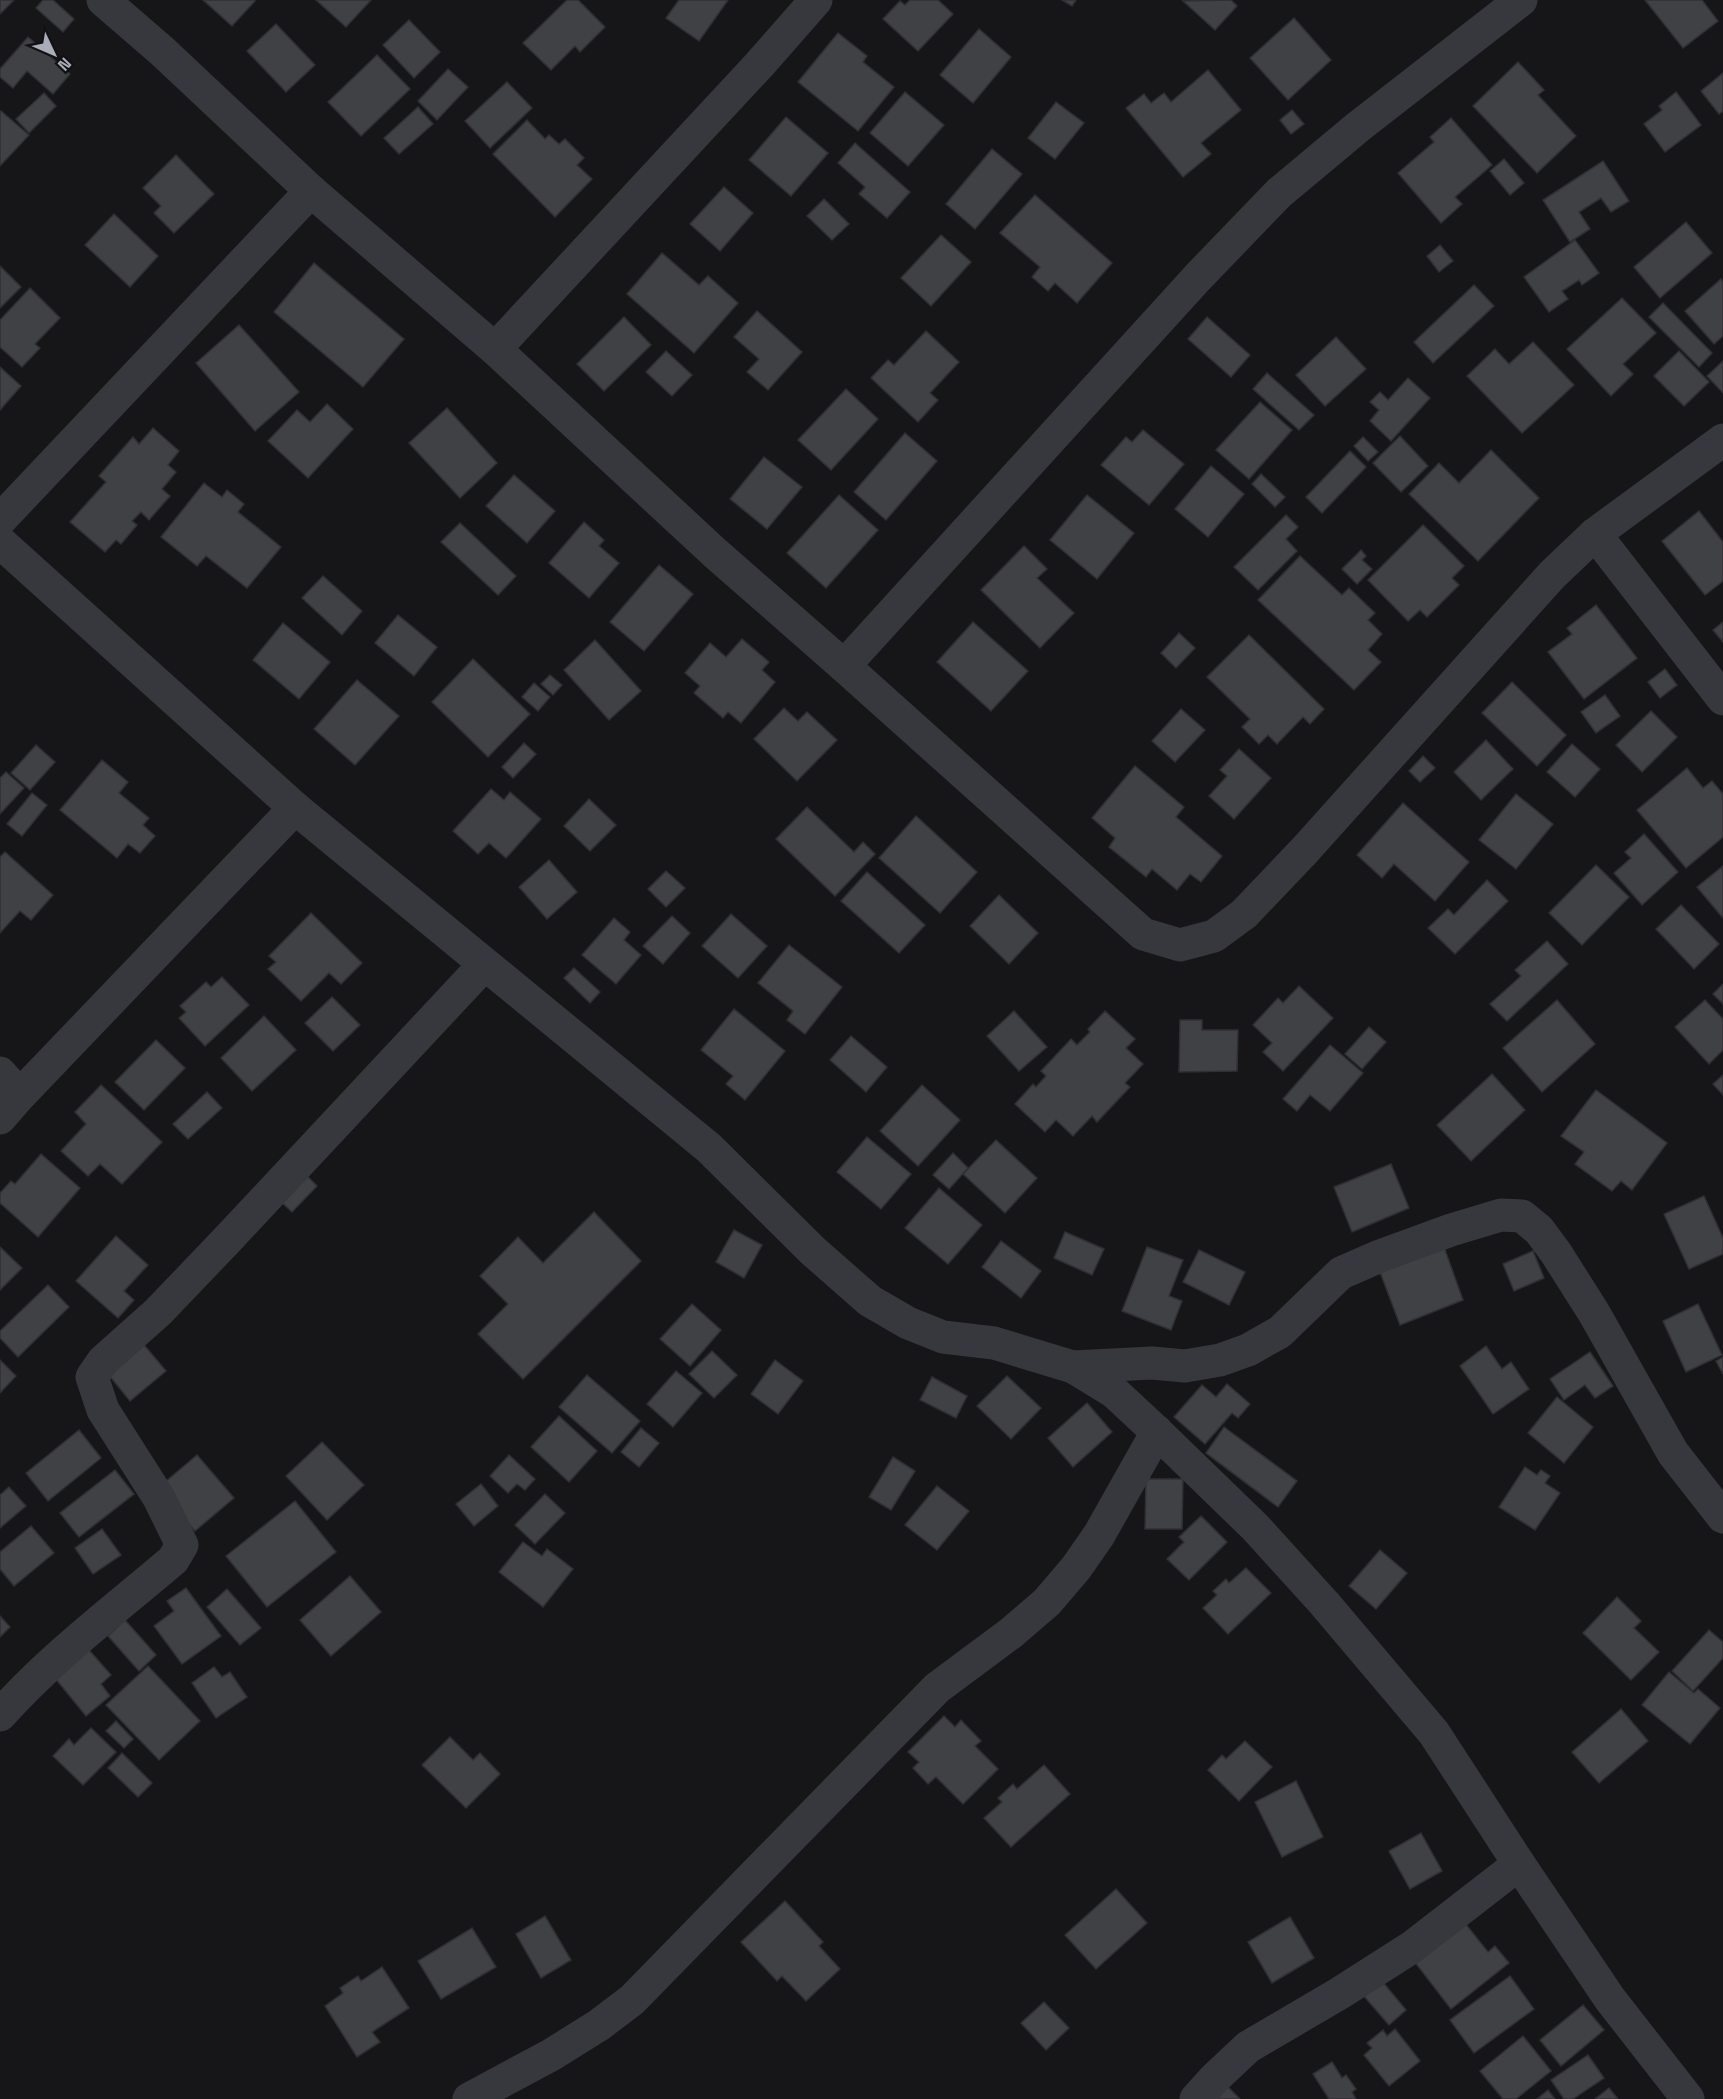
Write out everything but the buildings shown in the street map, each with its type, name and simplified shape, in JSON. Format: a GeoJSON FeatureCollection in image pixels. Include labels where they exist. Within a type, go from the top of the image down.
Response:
{"type":"FeatureCollection","features":[{"type":"Feature","properties":{"kind":"street"},"geometry":{"type":"LineString","coordinates":[[103,0],[162,51],[311,191],[495,349],[714,553],[844,666],[1143,934],[1180,945],[1214,936],[1244,914],[1305,850],[1552,575],[1595,534],[1723,440]]}},
{"type":"Feature","properties":{"kind":"street"},"geometry":{"type":"LineString","coordinates":[[495,349],[816,0]]}},
{"type":"Feature","properties":{"kind":"street"},"geometry":{"type":"LineString","coordinates":[[844,666],[1198,277],[1279,193],[1392,100],[1521,0]]}},
{"type":"Feature","properties":{"kind":"street"},"geometry":{"type":"LineString","coordinates":[[0,520],[311,191]]}},
{"type":"Feature","properties":{"kind":"street"},"geometry":{"type":"LineString","coordinates":[[1595,534],[1723,699]]}},
{"type":"Feature","properties":{"kind":"street"},"geometry":{"type":"LineString","coordinates":[[0,542],[295,808],[709,1148],[813,1251],[870,1301],[908,1323],[943,1337],[994,1343],[1073,1367],[1114,1392],[1255,1527],[1324,1603],[1434,1733],[1610,2000],[1688,2099]]}},
{"type":"Feature","properties":{"kind":"street"},"geometry":{"type":"LineString","coordinates":[[7,1095],[295,808]]}},
{"type":"Feature","properties":{"kind":"street"},"geometry":{"type":"LineString","coordinates":[[0,1714],[33,1678],[79,1637],[173,1560],[182,1545],[159,1498],[103,1410],[92,1377],[103,1361],[158,1312],[219,1249],[484,965]]}},
{"type":"Feature","properties":{"kind":"street"},"geometry":{"type":"LineString","coordinates":[[1073,1367],[1152,1363],[1185,1366],[1220,1360],[1248,1350],[1280,1332],[1341,1273],[1380,1256],[1461,1227],[1501,1215],[1522,1216],[1539,1230],[1556,1253],[1594,1313],[1673,1453],[1723,1517]]}},
{"type":"Feature","properties":{"kind":"street"},"geometry":{"type":"LineString","coordinates":[[469,2099],[551,2055],[599,2025],[632,2000],[937,1688],[1011,1633],[1047,1602],[1076,1568],[1099,1535],[1157,1432]]}},
{"type":"Feature","properties":{"kind":"street"},"geometry":{"type":"LineString","coordinates":[[1196,2099],[1248,2048],[1412,1947],[1519,1864]]}}]}
